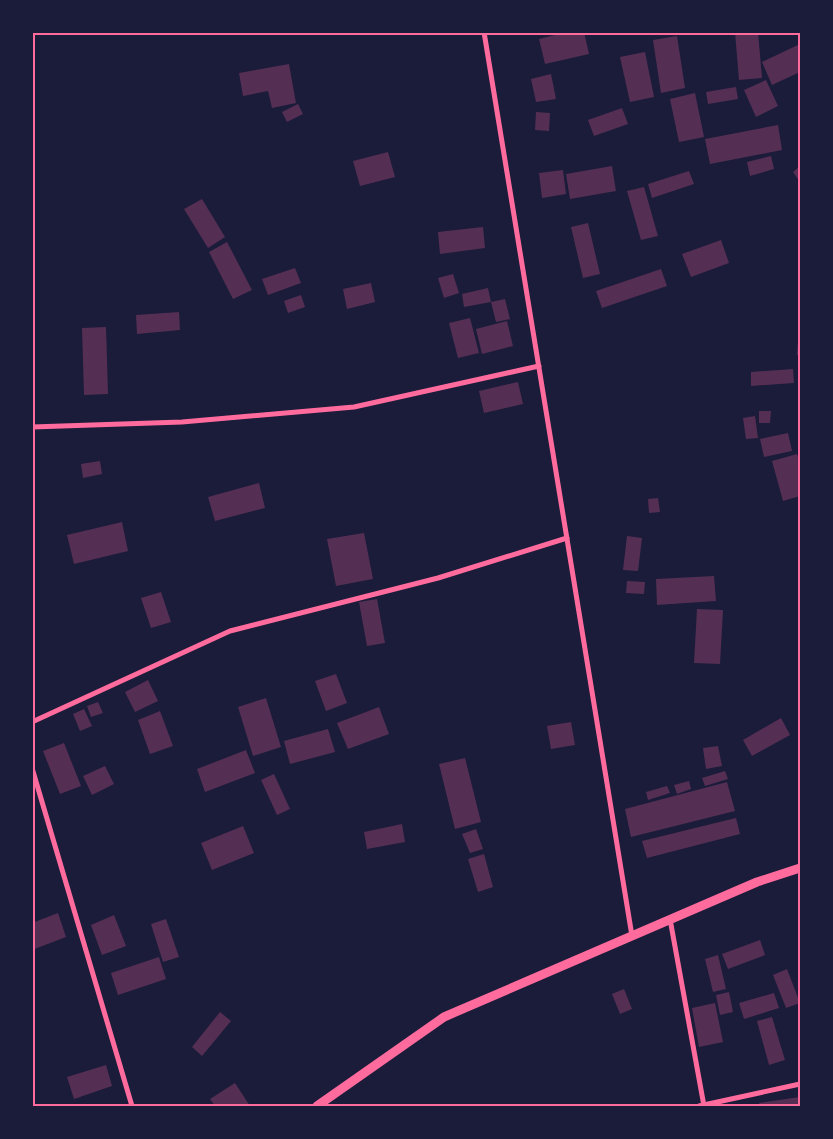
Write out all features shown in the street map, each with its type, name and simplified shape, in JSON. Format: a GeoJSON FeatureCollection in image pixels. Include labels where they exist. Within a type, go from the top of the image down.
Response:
{"type":"FeatureCollection","features":[{"type":"Feature","properties":{"kind":"street"},"geometry":{"type":"LineString","coordinates":[[484,32],[632,936]]}},
{"type":"Feature","properties":{"kind":"street"},"geometry":{"type":"LineString","coordinates":[[32,427],[182,422],[354,407],[539,366]]}},
{"type":"Feature","properties":{"kind":"street"},"geometry":{"type":"LineString","coordinates":[[32,722],[230,631],[438,578],[567,538]]}},
{"type":"Feature","properties":{"kind":"street"},"geometry":{"type":"LineString","coordinates":[[32,768],[132,1106]]}},
{"type":"Feature","properties":{"kind":"street"},"geometry":{"type":"LineString","coordinates":[[317,1106],[444,1018],[757,882],[800,868]]}},
{"type":"Feature","properties":{"kind":"street"},"geometry":{"type":"LineString","coordinates":[[670,919],[702,1106],[800,1084]]}},
{"type":"Feature","properties":{"kind":"building"},"geometry":{"type":"Polygon","coordinates":[[[567,32],[584,32],[589,54],[545,64],[539,39],[567,32]]]}},
{"type":"Feature","properties":{"kind":"building"},"geometry":{"type":"Polygon","coordinates":[[[735,32],[758,32],[762,78],[739,80],[735,32]]]}},
{"type":"Feature","properties":{"kind":"building"},"geometry":{"type":"Polygon","coordinates":[[[677,36],[685,88],[661,93],[653,40],[677,36]]]}},
{"type":"Feature","properties":{"kind":"building"},"geometry":{"type":"Polygon","coordinates":[[[800,44],[800,72],[772,85],[762,62],[800,44]]]}},
{"type":"Feature","properties":{"kind":"building"},"geometry":{"type":"Polygon","coordinates":[[[645,52],[654,97],[630,102],[620,57],[645,52]]]}},
{"type":"Feature","properties":{"kind":"building"},"geometry":{"type":"Polygon","coordinates":[[[289,64],[296,103],[272,108],[268,91],[243,96],[239,73],[289,64]]]}},
{"type":"Feature","properties":{"kind":"building"},"geometry":{"type":"Polygon","coordinates":[[[551,74],[556,99],[536,102],[531,79],[551,74]]]}},
{"type":"Feature","properties":{"kind":"building"},"geometry":{"type":"Polygon","coordinates":[[[766,80],[778,106],[756,117],[744,90],[766,80]]]}},
{"type":"Feature","properties":{"kind":"building"},"geometry":{"type":"Polygon","coordinates":[[[736,87],[738,99],[708,104],[706,92],[736,87]]]}},
{"type":"Feature","properties":{"kind":"building"},"geometry":{"type":"Polygon","coordinates":[[[695,93],[704,137],[679,142],[670,99],[695,93]]]}},
{"type":"Feature","properties":{"kind":"building"},"geometry":{"type":"Polygon","coordinates":[[[298,104],[303,114],[287,122],[282,112],[298,104]]]}},
{"type":"Feature","properties":{"kind":"building"},"geometry":{"type":"Polygon","coordinates":[[[622,108],[628,124],[594,136],[588,120],[622,108]]]}},
{"type":"Feature","properties":{"kind":"building"},"geometry":{"type":"Polygon","coordinates":[[[536,112],[550,113],[549,131],[535,130],[536,112]]]}},
{"type":"Feature","properties":{"kind":"building"},"geometry":{"type":"Polygon","coordinates":[[[778,125],[782,150],[710,164],[705,139],[778,125]]]}},
{"type":"Feature","properties":{"kind":"building"},"geometry":{"type":"Polygon","coordinates":[[[388,152],[395,177],[360,186],[353,161],[388,152]]]}},
{"type":"Feature","properties":{"kind":"building"},"geometry":{"type":"Polygon","coordinates":[[[771,156],[774,169],[750,176],[747,162],[771,156]]]}},
{"type":"Feature","properties":{"kind":"building"},"geometry":{"type":"Polygon","coordinates":[[[612,166],[616,191],[570,199],[566,174],[612,166]]]}},
{"type":"Feature","properties":{"kind":"building"},"geometry":{"type":"Polygon","coordinates":[[[800,166],[800,182],[793,172],[800,166]]]}},
{"type":"Feature","properties":{"kind":"building"},"geometry":{"type":"Polygon","coordinates":[[[563,170],[566,194],[542,198],[539,173],[563,170]]]}},
{"type":"Feature","properties":{"kind":"building"},"geometry":{"type":"Polygon","coordinates":[[[689,171],[694,184],[652,198],[648,184],[689,171]]]}},
{"type":"Feature","properties":{"kind":"building"},"geometry":{"type":"Polygon","coordinates":[[[644,187],[658,236],[641,240],[627,191],[644,187]]]}},
{"type":"Feature","properties":{"kind":"building"},"geometry":{"type":"Polygon","coordinates":[[[202,199],[225,237],[208,248],[184,209],[202,199]]]}},
{"type":"Feature","properties":{"kind":"building"},"geometry":{"type":"Polygon","coordinates":[[[588,223],[600,274],[583,278],[571,227],[588,223]]]}},
{"type":"Feature","properties":{"kind":"building"},"geometry":{"type":"Polygon","coordinates":[[[483,227],[485,248],[440,254],[438,232],[483,227]]]}},
{"type":"Feature","properties":{"kind":"building"},"geometry":{"type":"Polygon","coordinates":[[[721,240],[729,263],[691,277],[682,254],[721,240]]]}},
{"type":"Feature","properties":{"kind":"building"},"geometry":{"type":"Polygon","coordinates":[[[227,242],[252,290],[233,299],[209,252],[227,242]]]}},
{"type":"Feature","properties":{"kind":"building"},"geometry":{"type":"Polygon","coordinates":[[[295,268],[301,283],[268,295],[262,279],[295,268]]]}},
{"type":"Feature","properties":{"kind":"building"},"geometry":{"type":"Polygon","coordinates":[[[661,269],[667,286],[602,308],[596,291],[661,269]]]}},
{"type":"Feature","properties":{"kind":"building"},"geometry":{"type":"Polygon","coordinates":[[[453,274],[459,293],[444,298],[438,278],[453,274]]]}},
{"type":"Feature","properties":{"kind":"building"},"geometry":{"type":"Polygon","coordinates":[[[371,283],[375,302],[347,309],[343,289],[371,283]]]}},
{"type":"Feature","properties":{"kind":"building"},"geometry":{"type":"Polygon","coordinates":[[[488,288],[491,302],[464,307],[462,294],[488,288]]]}},
{"type":"Feature","properties":{"kind":"building"},"geometry":{"type":"Polygon","coordinates":[[[301,295],[305,307],[288,313],[284,301],[301,295]]]}},
{"type":"Feature","properties":{"kind":"building"},"geometry":{"type":"Polygon","coordinates":[[[505,299],[510,319],[496,322],[491,302],[505,299]]]}},
{"type":"Feature","properties":{"kind":"building"},"geometry":{"type":"Polygon","coordinates":[[[179,312],[180,330],[137,334],[136,315],[179,312]]]}},
{"type":"Feature","properties":{"kind":"building"},"geometry":{"type":"Polygon","coordinates":[[[470,318],[479,353],[458,358],[449,323],[470,318]]]}},
{"type":"Feature","properties":{"kind":"building"},"geometry":{"type":"Polygon","coordinates":[[[507,321],[513,346],[482,354],[476,329],[507,321]]]}},
{"type":"Feature","properties":{"kind":"building"},"geometry":{"type":"Polygon","coordinates":[[[106,327],[108,394],[84,395],[82,328],[106,327]]]}},
{"type":"Feature","properties":{"kind":"building"},"geometry":{"type":"Polygon","coordinates":[[[798,341],[800,341],[800,355],[797,355],[798,341]]]}},
{"type":"Feature","properties":{"kind":"building"},"geometry":{"type":"Polygon","coordinates":[[[793,369],[794,383],[751,386],[751,372],[793,369]]]}},
{"type":"Feature","properties":{"kind":"building"},"geometry":{"type":"Polygon","coordinates":[[[518,382],[523,404],[484,413],[479,391],[518,382]]]}},
{"type":"Feature","properties":{"kind":"building"},"geometry":{"type":"Polygon","coordinates":[[[759,411],[771,411],[770,423],[759,423],[759,411]]]}},
{"type":"Feature","properties":{"kind":"building"},"geometry":{"type":"Polygon","coordinates":[[[755,416],[758,438],[746,439],[743,418],[755,416]]]}},
{"type":"Feature","properties":{"kind":"building"},"geometry":{"type":"Polygon","coordinates":[[[788,433],[792,451],[764,457],[760,439],[788,433]]]}},
{"type":"Feature","properties":{"kind":"building"},"geometry":{"type":"Polygon","coordinates":[[[797,454],[800,465],[800,496],[783,501],[772,461],[797,454]]]}},
{"type":"Feature","properties":{"kind":"building"},"geometry":{"type":"Polygon","coordinates":[[[100,461],[102,474],[83,478],[81,464],[100,461]]]}},
{"type":"Feature","properties":{"kind":"building"},"geometry":{"type":"Polygon","coordinates":[[[259,483],[265,508],[215,521],[208,497],[259,483]]]}},
{"type":"Feature","properties":{"kind":"building"},"geometry":{"type":"Polygon","coordinates":[[[658,498],[660,512],[649,513],[648,499],[658,498]]]}},
{"type":"Feature","properties":{"kind":"building"},"geometry":{"type":"Polygon","coordinates":[[[122,522],[128,551],[74,564],[67,535],[122,522]]]}},
{"type":"Feature","properties":{"kind":"building"},"geometry":{"type":"Polygon","coordinates":[[[364,533],[373,579],[336,586],[327,539],[364,533]]]}},
{"type":"Feature","properties":{"kind":"building"},"geometry":{"type":"Polygon","coordinates":[[[627,536],[642,538],[638,571],[623,570],[627,536]]]}},
{"type":"Feature","properties":{"kind":"building"},"geometry":{"type":"Polygon","coordinates":[[[714,576],[716,601],[657,605],[656,579],[714,576]]]}},
{"type":"Feature","properties":{"kind":"building"},"geometry":{"type":"Polygon","coordinates":[[[627,581],[645,582],[644,594],[626,593],[627,581]]]}},
{"type":"Feature","properties":{"kind":"building"},"geometry":{"type":"Polygon","coordinates":[[[161,592],[171,622],[151,628],[141,598],[161,592]]]}},
{"type":"Feature","properties":{"kind":"building"},"geometry":{"type":"Polygon","coordinates":[[[377,599],[385,643],[367,646],[359,602],[377,599]]]}},
{"type":"Feature","properties":{"kind":"building"},"geometry":{"type":"Polygon","coordinates":[[[697,609],[723,610],[720,664],[694,663],[697,609]]]}},
{"type":"Feature","properties":{"kind":"building"},"geometry":{"type":"Polygon","coordinates":[[[336,674],[347,703],[326,711],[315,681],[336,674]]]}},
{"type":"Feature","properties":{"kind":"building"},"geometry":{"type":"Polygon","coordinates":[[[148,680],[158,701],[135,712],[125,692],[148,680]]]}},
{"type":"Feature","properties":{"kind":"building"},"geometry":{"type":"Polygon","coordinates":[[[266,698],[281,747],[253,756],[238,707],[266,698]]]}},
{"type":"Feature","properties":{"kind":"building"},"geometry":{"type":"Polygon","coordinates":[[[98,702],[103,713],[91,717],[87,706],[98,702]]]}},
{"type":"Feature","properties":{"kind":"building"},"geometry":{"type":"Polygon","coordinates":[[[379,707],[389,734],[348,749],[337,723],[379,707]]]}},
{"type":"Feature","properties":{"kind":"building"},"geometry":{"type":"Polygon","coordinates":[[[84,709],[92,726],[80,731],[73,714],[84,709]]]}},
{"type":"Feature","properties":{"kind":"building"},"geometry":{"type":"Polygon","coordinates":[[[160,711],[173,746],[150,754],[138,720],[160,711]]]}},
{"type":"Feature","properties":{"kind":"building"},"geometry":{"type":"Polygon","coordinates":[[[781,718],[790,735],[752,756],[743,740],[781,718]]]}},
{"type":"Feature","properties":{"kind":"building"},"geometry":{"type":"Polygon","coordinates":[[[571,722],[575,745],[551,749],[547,726],[571,722]]]}},
{"type":"Feature","properties":{"kind":"building"},"geometry":{"type":"Polygon","coordinates":[[[328,729],[335,752],[290,764],[284,741],[328,729]]]}},
{"type":"Feature","properties":{"kind":"building"},"geometry":{"type":"Polygon","coordinates":[[[64,743],[81,786],[60,794],[43,751],[64,743]]]}},
{"type":"Feature","properties":{"kind":"building"},"geometry":{"type":"Polygon","coordinates":[[[718,746],[722,766],[706,769],[703,748],[718,746]]]}},
{"type":"Feature","properties":{"kind":"building"},"geometry":{"type":"Polygon","coordinates":[[[246,750],[255,773],[205,792],[197,769],[246,750]]]}},
{"type":"Feature","properties":{"kind":"building"},"geometry":{"type":"Polygon","coordinates":[[[465,758],[481,822],[455,829],[439,764],[465,758]]]}},
{"type":"Feature","properties":{"kind":"building"},"geometry":{"type":"Polygon","coordinates":[[[105,766],[114,784],[92,795],[83,776],[105,766]]]}},
{"type":"Feature","properties":{"kind":"building"},"geometry":{"type":"Polygon","coordinates":[[[725,771],[728,779],[705,786],[702,778],[725,771]]]}},
{"type":"Feature","properties":{"kind":"building"},"geometry":{"type":"Polygon","coordinates":[[[274,774],[290,809],[277,815],[261,780],[274,774]]]}},
{"type":"Feature","properties":{"kind":"building"},"geometry":{"type":"Polygon","coordinates":[[[689,781],[691,789],[677,794],[674,785],[689,781]]]}},
{"type":"Feature","properties":{"kind":"building"},"geometry":{"type":"Polygon","coordinates":[[[727,782],[735,811],[631,837],[625,809],[727,782]]]}},
{"type":"Feature","properties":{"kind":"building"},"geometry":{"type":"Polygon","coordinates":[[[667,786],[670,793],[648,800],[646,792],[667,786]]]}},
{"type":"Feature","properties":{"kind":"building"},"geometry":{"type":"Polygon","coordinates":[[[736,818],[740,834],[647,858],[642,841],[736,818]]]}},
{"type":"Feature","properties":{"kind":"building"},"geometry":{"type":"Polygon","coordinates":[[[402,824],[405,842],[367,849],[364,832],[402,824]]]}},
{"type":"Feature","properties":{"kind":"building"},"geometry":{"type":"Polygon","coordinates":[[[243,826],[254,853],[212,870],[201,843],[243,826]]]}},
{"type":"Feature","properties":{"kind":"building"},"geometry":{"type":"Polygon","coordinates":[[[476,829],[483,849],[470,853],[462,834],[476,829]]]}},
{"type":"Feature","properties":{"kind":"building"},"geometry":{"type":"Polygon","coordinates":[[[484,854],[493,887],[478,892],[468,859],[484,854]]]}},
{"type":"Feature","properties":{"kind":"building"},"geometry":{"type":"Polygon","coordinates":[[[58,913],[66,937],[32,950],[32,923],[58,913]]]}},
{"type":"Feature","properties":{"kind":"building"},"geometry":{"type":"Polygon","coordinates":[[[114,915],[126,946],[102,955],[91,925],[114,915]]]}},
{"type":"Feature","properties":{"kind":"building"},"geometry":{"type":"Polygon","coordinates":[[[166,919],[179,957],[163,962],[151,924],[166,919]]]}},
{"type":"Feature","properties":{"kind":"building"},"geometry":{"type":"Polygon","coordinates":[[[760,940],[765,955],[728,969],[722,954],[760,940]]]}},
{"type":"Feature","properties":{"kind":"building"},"geometry":{"type":"Polygon","coordinates":[[[718,955],[726,989],[713,992],[705,959],[718,955]]]}},
{"type":"Feature","properties":{"kind":"building"},"geometry":{"type":"Polygon","coordinates":[[[159,957],[166,979],[118,995],[111,973],[159,957]]]}},
{"type":"Feature","properties":{"kind":"building"},"geometry":{"type":"Polygon","coordinates":[[[787,969],[800,1003],[786,1008],[773,975],[787,969]]]}},
{"type":"Feature","properties":{"kind":"building"},"geometry":{"type":"Polygon","coordinates":[[[624,989],[632,1009],[620,1014],[612,994],[624,989]]]}},
{"type":"Feature","properties":{"kind":"building"},"geometry":{"type":"Polygon","coordinates":[[[729,992],[733,1012],[720,1015],[716,995],[729,992]]]}},
{"type":"Feature","properties":{"kind":"building"},"geometry":{"type":"Polygon","coordinates":[[[774,993],[779,1008],[744,1019],[739,1003],[774,993]]]}},
{"type":"Feature","properties":{"kind":"building"},"geometry":{"type":"Polygon","coordinates":[[[715,1003],[723,1042],[699,1047],[692,1008],[715,1003]]]}},
{"type":"Feature","properties":{"kind":"building"},"geometry":{"type":"Polygon","coordinates":[[[220,1012],[231,1021],[202,1056],[192,1047],[220,1012]]]}},
{"type":"Feature","properties":{"kind":"building"},"geometry":{"type":"Polygon","coordinates":[[[772,1017],[785,1060],[769,1065],[757,1021],[772,1017]]]}},
{"type":"Feature","properties":{"kind":"building"},"geometry":{"type":"Polygon","coordinates":[[[106,1065],[112,1086],[74,1099],[67,1077],[106,1065]]]}},
{"type":"Feature","properties":{"kind":"building"},"geometry":{"type":"Polygon","coordinates":[[[235,1083],[250,1106],[215,1106],[210,1099],[235,1083]]]}},
{"type":"Feature","properties":{"kind":"building"},"geometry":{"type":"Polygon","coordinates":[[[800,1097],[800,1106],[760,1106],[759,1103],[800,1097]]]}}]}
